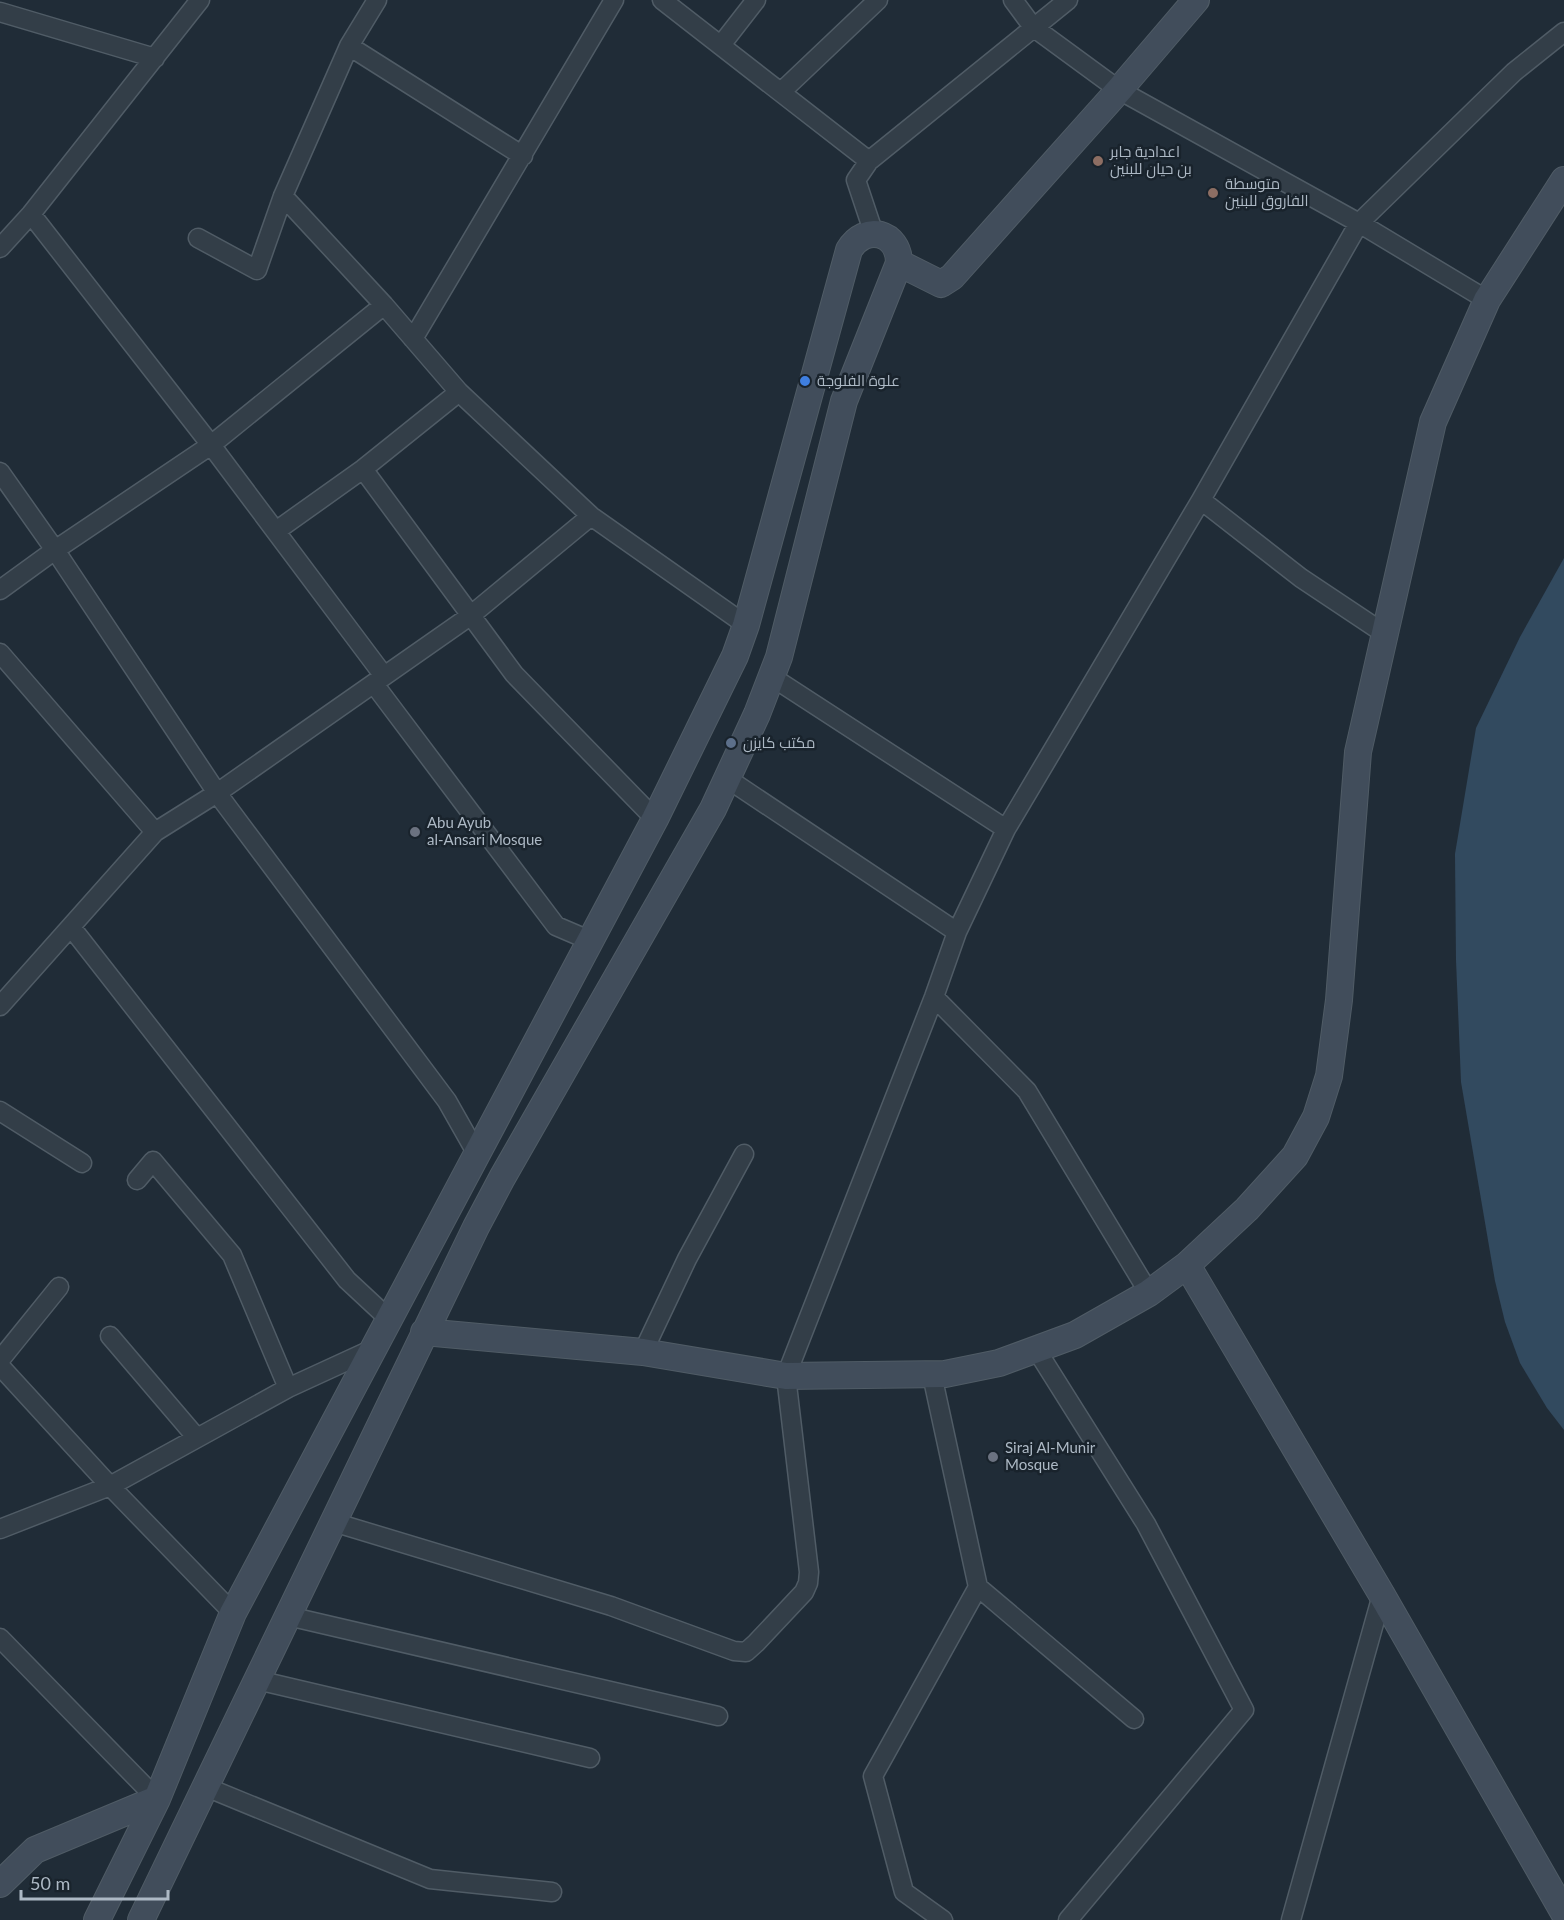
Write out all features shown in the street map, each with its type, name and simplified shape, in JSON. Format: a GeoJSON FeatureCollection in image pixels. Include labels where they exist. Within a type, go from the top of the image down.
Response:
{"type":"FeatureCollection","features":[{"type":"Feature","properties":{"kind":"street"},"geometry":{"type":"LineString","coordinates":[[0,248],[32,214],[200,0]]}},
{"type":"Feature","properties":{"kind":"street"},"geometry":{"type":"LineString","coordinates":[[198,238],[257,270],[283,196],[349,46],[377,0]]}},
{"type":"Feature","properties":{"kind":"street"},"geometry":{"type":"LineString","coordinates":[[412,339],[614,0]]}},
{"type":"Feature","properties":{"kind":"street"},"geometry":{"type":"LineString","coordinates":[[662,0],[869,161]]}},
{"type":"Feature","properties":{"kind":"street"},"geometry":{"type":"LineString","coordinates":[[721,45],[756,0]]}},
{"type":"Feature","properties":{"kind":"street"},"geometry":{"type":"LineString","coordinates":[[781,92],[878,0]]}},
{"type":"Feature","properties":{"kind":"street"},"geometry":{"type":"LineString","coordinates":[[1013,0],[1033,27],[1119,90],[1359,223],[1487,300]]}},
{"type":"Feature","properties":{"kind":"street"},"geometry":{"type":"LineString","coordinates":[[874,234],[856,180],[869,161],[1068,0]]}},
{"type":"Feature","properties":{"kind":"street"},"geometry":{"type":"LineString","coordinates":[[899,263],[941,284],[952,277],[1196,0]]}},
{"type":"Feature","properties":{"kind":"street"},"geometry":{"type":"LineString","coordinates":[[0,12],[155,58]]}},
{"type":"Feature","properties":{"kind":"street"},"geometry":{"type":"LineString","coordinates":[[333,1522],[611,1606],[734,1651],[746,1652],[804,1592],[808,1583],[807,1560],[786,1376],[934,997],[957,932],[1006,829],[1201,500],[1359,223],[1514,72],[1564,32]]}},
{"type":"Feature","properties":{"kind":"street"},"geometry":{"type":"LineString","coordinates":[[349,46],[523,156]]}},
{"type":"Feature","properties":{"kind":"street"},"geometry":{"type":"LineString","coordinates":[[424,1332],[643,1352],[786,1376],[945,1374],[999,1364],[1074,1335],[1149,1293],[1187,1265],[1247,1209],[1295,1156],[1316,1117],[1329,1077],[1339,1000],[1358,752],[1433,422],[1487,300],[1564,180]]}},
{"type":"Feature","properties":{"kind":"street"},"geometry":{"type":"LineString","coordinates":[[283,196],[384,305],[459,392],[591,516],[746,625]]}},
{"type":"Feature","properties":{"kind":"street"},"geometry":{"type":"LineString","coordinates":[[32,214],[276,531],[379,680],[556,926],[591,941]]}},
{"type":"Feature","properties":{"kind":"street"},"geometry":{"type":"LineString","coordinates":[[97,1920],[157,1799],[233,1613],[655,819],[735,656],[746,625],[849,250],[856,240],[868,234],[887,238],[897,249],[899,263],[844,401],[779,657],[728,779],[476,1227],[141,1920]]}},
{"type":"Feature","properties":{"kind":"street"},"geometry":{"type":"LineString","coordinates":[[0,590],[55,550],[211,445],[384,305]]}},
{"type":"Feature","properties":{"kind":"street"},"geometry":{"type":"LineString","coordinates":[[276,531],[363,469],[459,392]]}},
{"type":"Feature","properties":{"kind":"street"},"geometry":{"type":"LineString","coordinates":[[363,469],[514,674],[655,819]]}},
{"type":"Feature","properties":{"kind":"street"},"geometry":{"type":"LineString","coordinates":[[0,472],[55,550],[217,794],[447,1101],[477,1154]]}},
{"type":"Feature","properties":{"kind":"street"},"geometry":{"type":"LineString","coordinates":[[1201,500],[1301,578],[1384,633]]}},
{"type":"Feature","properties":{"kind":"street"},"geometry":{"type":"LineString","coordinates":[[0,1006],[155,832],[217,794],[470,616],[591,516]]}},
{"type":"Feature","properties":{"kind":"street"},"geometry":{"type":"LineString","coordinates":[[0,653],[155,832]]}},
{"type":"Feature","properties":{"kind":"street"},"geometry":{"type":"LineString","coordinates":[[772,677],[1006,829]]}},
{"type":"Feature","properties":{"kind":"street"},"geometry":{"type":"LineString","coordinates":[[728,779],[957,932]]}},
{"type":"Feature","properties":{"kind":"street"},"geometry":{"type":"LineString","coordinates":[[71,927],[347,1280],[390,1320]]}},
{"type":"Feature","properties":{"kind":"street"},"geometry":{"type":"LineString","coordinates":[[934,997],[1027,1091],[1149,1293]]}},
{"type":"Feature","properties":{"kind":"street"},"geometry":{"type":"LineString","coordinates":[[0,1111],[82,1163]]}},
{"type":"Feature","properties":{"kind":"street"},"geometry":{"type":"LineString","coordinates":[[643,1352],[687,1259],[744,1154]]}},
{"type":"Feature","properties":{"kind":"street"},"geometry":{"type":"LineString","coordinates":[[137,1180],[153,1161],[232,1254],[288,1388]]}},
{"type":"Feature","properties":{"kind":"street"},"geometry":{"type":"LineString","coordinates":[[447,1210],[476,1227]]}},
{"type":"Feature","properties":{"kind":"street"},"geometry":{"type":"LineString","coordinates":[[1187,1265],[1382,1595],[1564,1913]]}},
{"type":"Feature","properties":{"kind":"street"},"geometry":{"type":"LineString","coordinates":[[0,1360],[59,1287]]}},
{"type":"Feature","properties":{"kind":"street"},"geometry":{"type":"LineString","coordinates":[[110,1336],[197,1438]]}},
{"type":"Feature","properties":{"kind":"street"},"geometry":{"type":"LineString","coordinates":[[0,1529],[110,1486],[288,1388],[375,1348]]}},
{"type":"Feature","properties":{"kind":"street"},"geometry":{"type":"LineString","coordinates":[[1036,1349],[1146,1524],[1244,1710],[1068,1920]]}},
{"type":"Feature","properties":{"kind":"street"},"geometry":{"type":"LineString","coordinates":[[0,1366],[110,1486],[233,1613]]}},
{"type":"Feature","properties":{"kind":"street"},"geometry":{"type":"LineString","coordinates":[[932,1375],[978,1587],[1134,1719]]}},
{"type":"Feature","properties":{"kind":"street"},"geometry":{"type":"LineString","coordinates":[[943,1920],[904,1892],[873,1776],[978,1587]]}},
{"type":"Feature","properties":{"kind":"street"},"geometry":{"type":"LineString","coordinates":[[1291,1920],[1382,1595]]}},
{"type":"Feature","properties":{"kind":"street"},"geometry":{"type":"LineString","coordinates":[[288,1616],[718,1716]]}},
{"type":"Feature","properties":{"kind":"street"},"geometry":{"type":"LineString","coordinates":[[0,1638],[157,1799]]}},
{"type":"Feature","properties":{"kind":"street"},"geometry":{"type":"LineString","coordinates":[[257,1680],[590,1758]]}},
{"type":"Feature","properties":{"kind":"street"},"geometry":{"type":"LineString","coordinates":[[206,1787],[430,1879],[552,1892]]}},
{"type":"Feature","properties":{"kind":"street"},"geometry":{"type":"LineString","coordinates":[[0,1884],[34,1850],[157,1799]]}},
{"type":"Feature","properties":{"kind":"water"},"geometry":{"type":"Polygon","coordinates":[[[1564,558],[1564,1430],[1547,1408],[1520,1363],[1505,1322],[1495,1281],[1461,1082],[1455,854],[1476,728],[1520,637],[1564,558]]]}},
{"type":"Feature","properties":{"kind":"place","name":"اعدادية جابر بن حيان للبنين"},"geometry":{"type":"Point","coordinates":[1098,161]}},
{"type":"Feature","properties":{"kind":"place","name":"متوسطة الفاروق للبنين"},"geometry":{"type":"Point","coordinates":[1213,193]}},
{"type":"Feature","properties":{"kind":"place","name":"علوة الفلوجة"},"geometry":{"type":"Point","coordinates":[805,381]}},
{"type":"Feature","properties":{"kind":"place","name":"مكتب كايزن"},"geometry":{"type":"Point","coordinates":[731,743]}},
{"type":"Feature","properties":{"kind":"place","name":"Abu Ayub al-Ansari Mosque"},"geometry":{"type":"Point","coordinates":[415,832]}},
{"type":"Feature","properties":{"kind":"place","name":"Siraj Al-Munir Mosque"},"geometry":{"type":"Point","coordinates":[993,1457]}}]}
